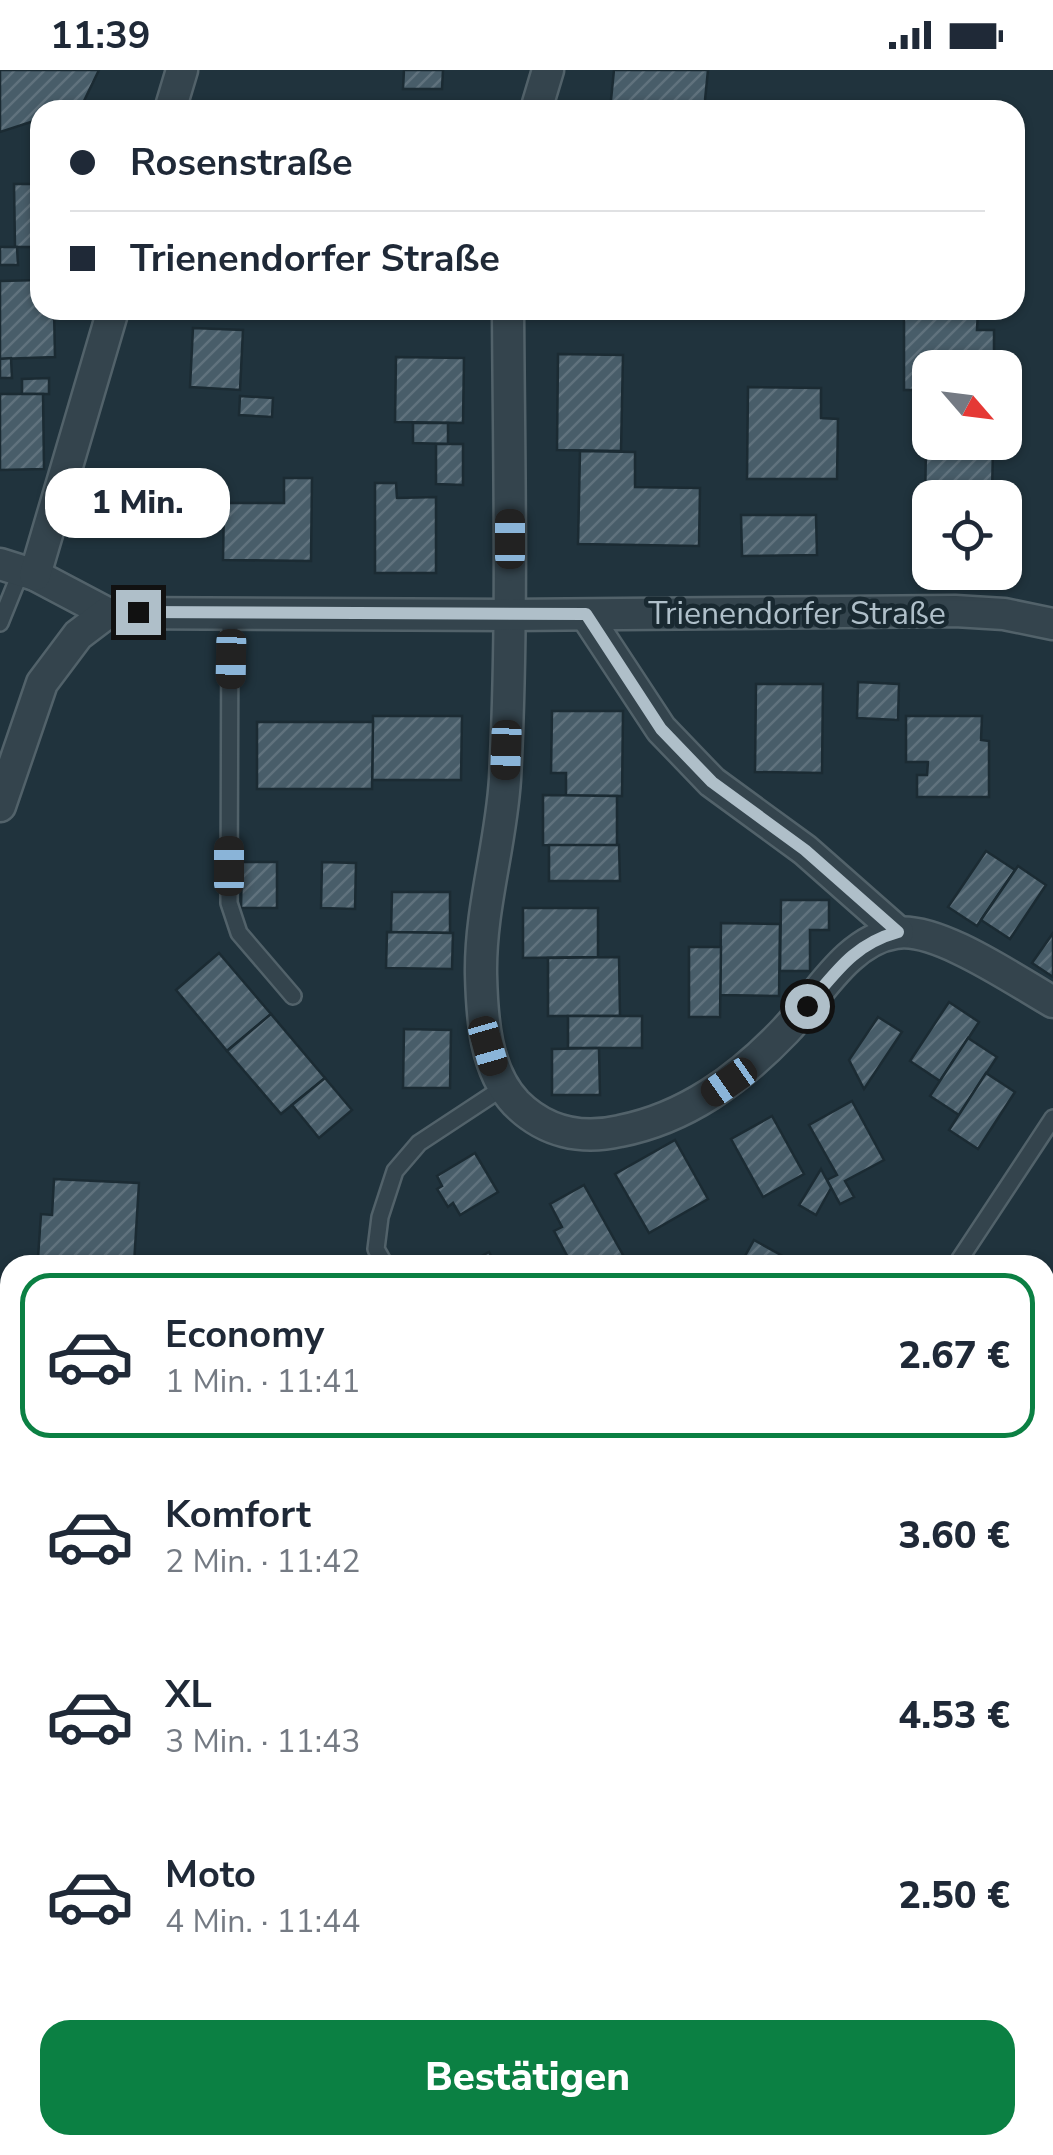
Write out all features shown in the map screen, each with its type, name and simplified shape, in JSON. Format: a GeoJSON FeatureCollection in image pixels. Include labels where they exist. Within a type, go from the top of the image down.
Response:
{"type":"FeatureCollection","features":[{"type":"Feature","properties":{"kind":"street"},"geometry":{"type":"LineString","coordinates":[[173,100],[182,70]]}},
{"type":"Feature","properties":{"kind":"street"},"geometry":{"type":"LineString","coordinates":[[539,100],[548,70]]}},
{"type":"Feature","properties":{"kind":"street"},"geometry":{"type":"LineString","coordinates":[[0,806],[42,684],[78,635],[106,612],[19,570],[109,320]]}},
{"type":"Feature","properties":{"kind":"street"},"geometry":{"type":"LineString","coordinates":[[508,320],[510,616],[504,784],[484,914],[481,972],[488,1046],[504,1087],[532,1116],[554,1130],[571,1134],[608,1134],[671,1116],[703,1100],[755,1061],[848,958],[872,939],[898,932],[937,938],[1053,1002]]}},
{"type":"Feature","properties":{"kind":"street","name":"Trienendorfer Straße"},"geometry":{"type":"LineString","coordinates":[[106,612],[510,616],[955,611],[1004,614],[1053,624]]}},
{"type":"Feature","properties":{"kind":"street"},"geometry":{"type":"LineString","coordinates":[[586,614],[661,729],[712,782],[805,850],[898,932]]}},
{"type":"Feature","properties":{"kind":"lane"},"geometry":{"type":"LineString","coordinates":[[0,623],[19,570]]}},
{"type":"Feature","properties":{"kind":"lane"},"geometry":{"type":"LineString","coordinates":[[230,612],[229,904],[239,933],[293,996]]}},
{"type":"Feature","properties":{"kind":"lane"},"geometry":{"type":"LineString","coordinates":[[379,1255],[376,1249],[380,1217],[394,1171],[419,1143],[504,1087]]}},
{"type":"Feature","properties":{"kind":"lane"},"geometry":{"type":"LineString","coordinates":[[963,1255],[1053,1118]]}},
{"type":"Feature","properties":{"kind":"building"},"geometry":{"type":"Polygon","coordinates":[[[0,70],[99,70],[84,100],[30,100],[30,122],[0,132],[0,70]]]}},
{"type":"Feature","properties":{"kind":"building"},"geometry":{"type":"Polygon","coordinates":[[[404,70],[443,70],[442,89],[403,89],[404,70]]]}},
{"type":"Feature","properties":{"kind":"building"},"geometry":{"type":"Polygon","coordinates":[[[614,70],[708,70],[705,100],[611,100],[614,70]]]}},
{"type":"Feature","properties":{"kind":"building"},"geometry":{"type":"Polygon","coordinates":[[[14,184],[30,184],[30,247],[15,247],[14,184]]]}},
{"type":"Feature","properties":{"kind":"building"},"geometry":{"type":"Polygon","coordinates":[[[0,247],[17,247],[18,265],[0,265],[0,247]]]}},
{"type":"Feature","properties":{"kind":"building"},"geometry":{"type":"Polygon","coordinates":[[[30,280],[30,320],[54,320],[55,357],[0,359],[0,281],[30,280]]]}},
{"type":"Feature","properties":{"kind":"building"},"geometry":{"type":"Polygon","coordinates":[[[904,320],[978,320],[977,330],[994,330],[994,350],[912,350],[912,390],[904,390],[904,320]]]}},
{"type":"Feature","properties":{"kind":"building"},"geometry":{"type":"Polygon","coordinates":[[[193,328],[243,330],[240,390],[190,387],[193,328]]]}},
{"type":"Feature","properties":{"kind":"building"},"geometry":{"type":"Polygon","coordinates":[[[558,354],[623,355],[621,451],[557,450],[558,354]]]}},
{"type":"Feature","properties":{"kind":"building"},"geometry":{"type":"Polygon","coordinates":[[[396,357],[464,358],[463,423],[395,422],[396,357]]]}},
{"type":"Feature","properties":{"kind":"building"},"geometry":{"type":"Polygon","coordinates":[[[11,358],[12,378],[0,378],[0,359],[11,358]]]}},
{"type":"Feature","properties":{"kind":"building"},"geometry":{"type":"Polygon","coordinates":[[[49,378],[49,394],[22,394],[22,379],[49,378]]]}},
{"type":"Feature","properties":{"kind":"building"},"geometry":{"type":"Polygon","coordinates":[[[748,387],[821,388],[821,418],[838,419],[837,479],[747,479],[748,387]]]}},
{"type":"Feature","properties":{"kind":"building"},"geometry":{"type":"Polygon","coordinates":[[[0,394],[43,394],[44,469],[0,470],[0,394]]]}},
{"type":"Feature","properties":{"kind":"building"},"geometry":{"type":"Polygon","coordinates":[[[240,396],[273,398],[272,417],[239,415],[240,396]]]}},
{"type":"Feature","properties":{"kind":"building"},"geometry":{"type":"Polygon","coordinates":[[[413,423],[448,423],[448,444],[413,443],[413,423]]]}},
{"type":"Feature","properties":{"kind":"building"},"geometry":{"type":"Polygon","coordinates":[[[436,444],[463,444],[463,485],[436,484],[436,444]]]}},
{"type":"Feature","properties":{"kind":"building"},"geometry":{"type":"Polygon","coordinates":[[[580,451],[635,452],[635,487],[700,488],[699,546],[578,544],[580,451]]]}},
{"type":"Feature","properties":{"kind":"building"},"geometry":{"type":"Polygon","coordinates":[[[926,460],[993,460],[992,480],[925,480],[926,460]]]}},
{"type":"Feature","properties":{"kind":"building"},"geometry":{"type":"Polygon","coordinates":[[[284,478],[312,478],[311,561],[223,560],[224,503],[284,503],[284,478]]]}},
{"type":"Feature","properties":{"kind":"building"},"geometry":{"type":"Polygon","coordinates":[[[375,483],[396,483],[397,498],[436,497],[436,573],[375,573],[375,483]]]}},
{"type":"Feature","properties":{"kind":"building"},"geometry":{"type":"Polygon","coordinates":[[[741,515],[816,515],[817,555],[742,556],[741,515]]]}},
{"type":"Feature","properties":{"kind":"building"},"geometry":{"type":"Polygon","coordinates":[[[858,682],[899,684],[898,720],[857,718],[858,682]]]}},
{"type":"Feature","properties":{"kind":"building"},"geometry":{"type":"Polygon","coordinates":[[[756,684],[823,684],[822,773],[755,772],[756,684]]]}},
{"type":"Feature","properties":{"kind":"building"},"geometry":{"type":"Polygon","coordinates":[[[552,711],[623,711],[622,796],[566,796],[566,773],[551,773],[552,711]]]}},
{"type":"Feature","properties":{"kind":"building"},"geometry":{"type":"Polygon","coordinates":[[[373,716],[462,716],[461,780],[372,780],[373,716]]]}},
{"type":"Feature","properties":{"kind":"building"},"geometry":{"type":"Polygon","coordinates":[[[906,716],[982,716],[981,740],[989,741],[989,797],[917,797],[917,775],[927,775],[928,762],[906,762],[906,716]]]}},
{"type":"Feature","properties":{"kind":"building"},"geometry":{"type":"Polygon","coordinates":[[[257,722],[373,722],[372,789],[257,789],[257,722]]]}},
{"type":"Feature","properties":{"kind":"building"},"geometry":{"type":"Polygon","coordinates":[[[543,795],[617,796],[617,846],[543,845],[543,795]]]}},
{"type":"Feature","properties":{"kind":"building"},"geometry":{"type":"Polygon","coordinates":[[[549,845],[619,845],[620,881],[549,881],[549,845]]]}},
{"type":"Feature","properties":{"kind":"building"},"geometry":{"type":"Polygon","coordinates":[[[986,851],[1015,870],[977,926],[948,907],[986,851]]]}},
{"type":"Feature","properties":{"kind":"building"},"geometry":{"type":"Polygon","coordinates":[[[242,862],[277,862],[277,908],[241,908],[242,862]]]}},
{"type":"Feature","properties":{"kind":"building"},"geometry":{"type":"Polygon","coordinates":[[[322,862],[356,863],[355,909],[321,908],[322,862]]]}},
{"type":"Feature","properties":{"kind":"building"},"geometry":{"type":"Polygon","coordinates":[[[1018,866],[1046,885],[1010,939],[981,920],[1018,866]]]}},
{"type":"Feature","properties":{"kind":"building"},"geometry":{"type":"Polygon","coordinates":[[[392,892],[450,892],[450,933],[391,932],[392,892]]]}},
{"type":"Feature","properties":{"kind":"building"},"geometry":{"type":"Polygon","coordinates":[[[781,900],[829,900],[829,930],[810,930],[810,971],[780,971],[781,900]]]}},
{"type":"Feature","properties":{"kind":"building"},"geometry":{"type":"Polygon","coordinates":[[[523,908],[598,908],[598,957],[523,958],[523,908]]]}},
{"type":"Feature","properties":{"kind":"building"},"geometry":{"type":"Polygon","coordinates":[[[721,923],[780,924],[779,996],[720,995],[721,923]]]}},
{"type":"Feature","properties":{"kind":"building"},"geometry":{"type":"Polygon","coordinates":[[[387,932],[453,933],[452,969],[386,968],[387,932]]]}},
{"type":"Feature","properties":{"kind":"building"},"geometry":{"type":"Polygon","coordinates":[[[1053,933],[1053,977],[1032,963],[1053,933]]]}},
{"type":"Feature","properties":{"kind":"building"},"geometry":{"type":"Polygon","coordinates":[[[689,947],[721,947],[720,1017],[689,1017],[689,947]]]}},
{"type":"Feature","properties":{"kind":"building"},"geometry":{"type":"Polygon","coordinates":[[[219,953],[271,1014],[227,1051],[176,990],[219,953]]]}},
{"type":"Feature","properties":{"kind":"building"},"geometry":{"type":"Polygon","coordinates":[[[619,957],[620,1016],[548,1016],[548,958],[619,957]]]}},
{"type":"Feature","properties":{"kind":"building"},"geometry":{"type":"Polygon","coordinates":[[[949,1002],[979,1022],[940,1081],[910,1061],[949,1002]]]}},
{"type":"Feature","properties":{"kind":"building"},"geometry":{"type":"Polygon","coordinates":[[[271,1014],[325,1078],[281,1114],[227,1051],[271,1014]]]}},
{"type":"Feature","properties":{"kind":"building"},"geometry":{"type":"Polygon","coordinates":[[[568,1016],[642,1016],[642,1048],[568,1048],[568,1016]]]}},
{"type":"Feature","properties":{"kind":"building"},"geometry":{"type":"Polygon","coordinates":[[[878,1017],[902,1032],[864,1089],[849,1060],[878,1017]]]}},
{"type":"Feature","properties":{"kind":"building"},"geometry":{"type":"Polygon","coordinates":[[[404,1029],[451,1030],[450,1088],[403,1088],[404,1029]]]}},
{"type":"Feature","properties":{"kind":"building"},"geometry":{"type":"Polygon","coordinates":[[[968,1038],[997,1057],[959,1115],[930,1096],[968,1038]]]}},
{"type":"Feature","properties":{"kind":"building"},"geometry":{"type":"Polygon","coordinates":[[[599,1048],[600,1095],[552,1095],[552,1049],[599,1048]]]}},
{"type":"Feature","properties":{"kind":"building"},"geometry":{"type":"Polygon","coordinates":[[[986,1073],[1015,1092],[978,1149],[949,1130],[986,1073]]]}},
{"type":"Feature","properties":{"kind":"building"},"geometry":{"type":"Polygon","coordinates":[[[325,1078],[352,1110],[319,1138],[292,1105],[325,1078]]]}},
{"type":"Feature","properties":{"kind":"building"},"geometry":{"type":"Polygon","coordinates":[[[852,1101],[884,1160],[845,1181],[854,1197],[840,1204],[827,1180],[837,1175],[809,1125],[852,1101]]]}},
{"type":"Feature","properties":{"kind":"building"},"geometry":{"type":"Polygon","coordinates":[[[772,1116],[804,1174],[763,1197],[731,1139],[772,1116]]]}},
{"type":"Feature","properties":{"kind":"building"},"geometry":{"type":"Polygon","coordinates":[[[675,1140],[708,1199],[649,1233],[615,1174],[675,1140]]]}},
{"type":"Feature","properties":{"kind":"building"},"geometry":{"type":"Polygon","coordinates":[[[475,1153],[498,1192],[460,1215],[453,1203],[448,1207],[437,1189],[442,1186],[437,1176],[475,1153]]]}},
{"type":"Feature","properties":{"kind":"building"},"geometry":{"type":"Polygon","coordinates":[[[821,1169],[831,1188],[816,1215],[799,1205],[821,1169]]]}},
{"type":"Feature","properties":{"kind":"building"},"geometry":{"type":"Polygon","coordinates":[[[54,1179],[139,1183],[135,1255],[38,1255],[41,1214],[52,1215],[54,1179]]]}},
{"type":"Feature","properties":{"kind":"building"},"geometry":{"type":"Polygon","coordinates":[[[584,1185],[623,1255],[567,1255],[554,1231],[562,1227],[550,1204],[584,1185]]]}},
{"type":"Feature","properties":{"kind":"building"},"geometry":{"type":"Polygon","coordinates":[[[754,1240],[781,1255],[746,1255],[754,1240]]]}},
{"type":"Feature","properties":{"kind":"route"},"geometry":{"type":"LineString","coordinates":[[138,612],[586,614],[661,729],[712,782],[805,850],[898,932],[872,939],[848,958],[807,1006]]}}]}
